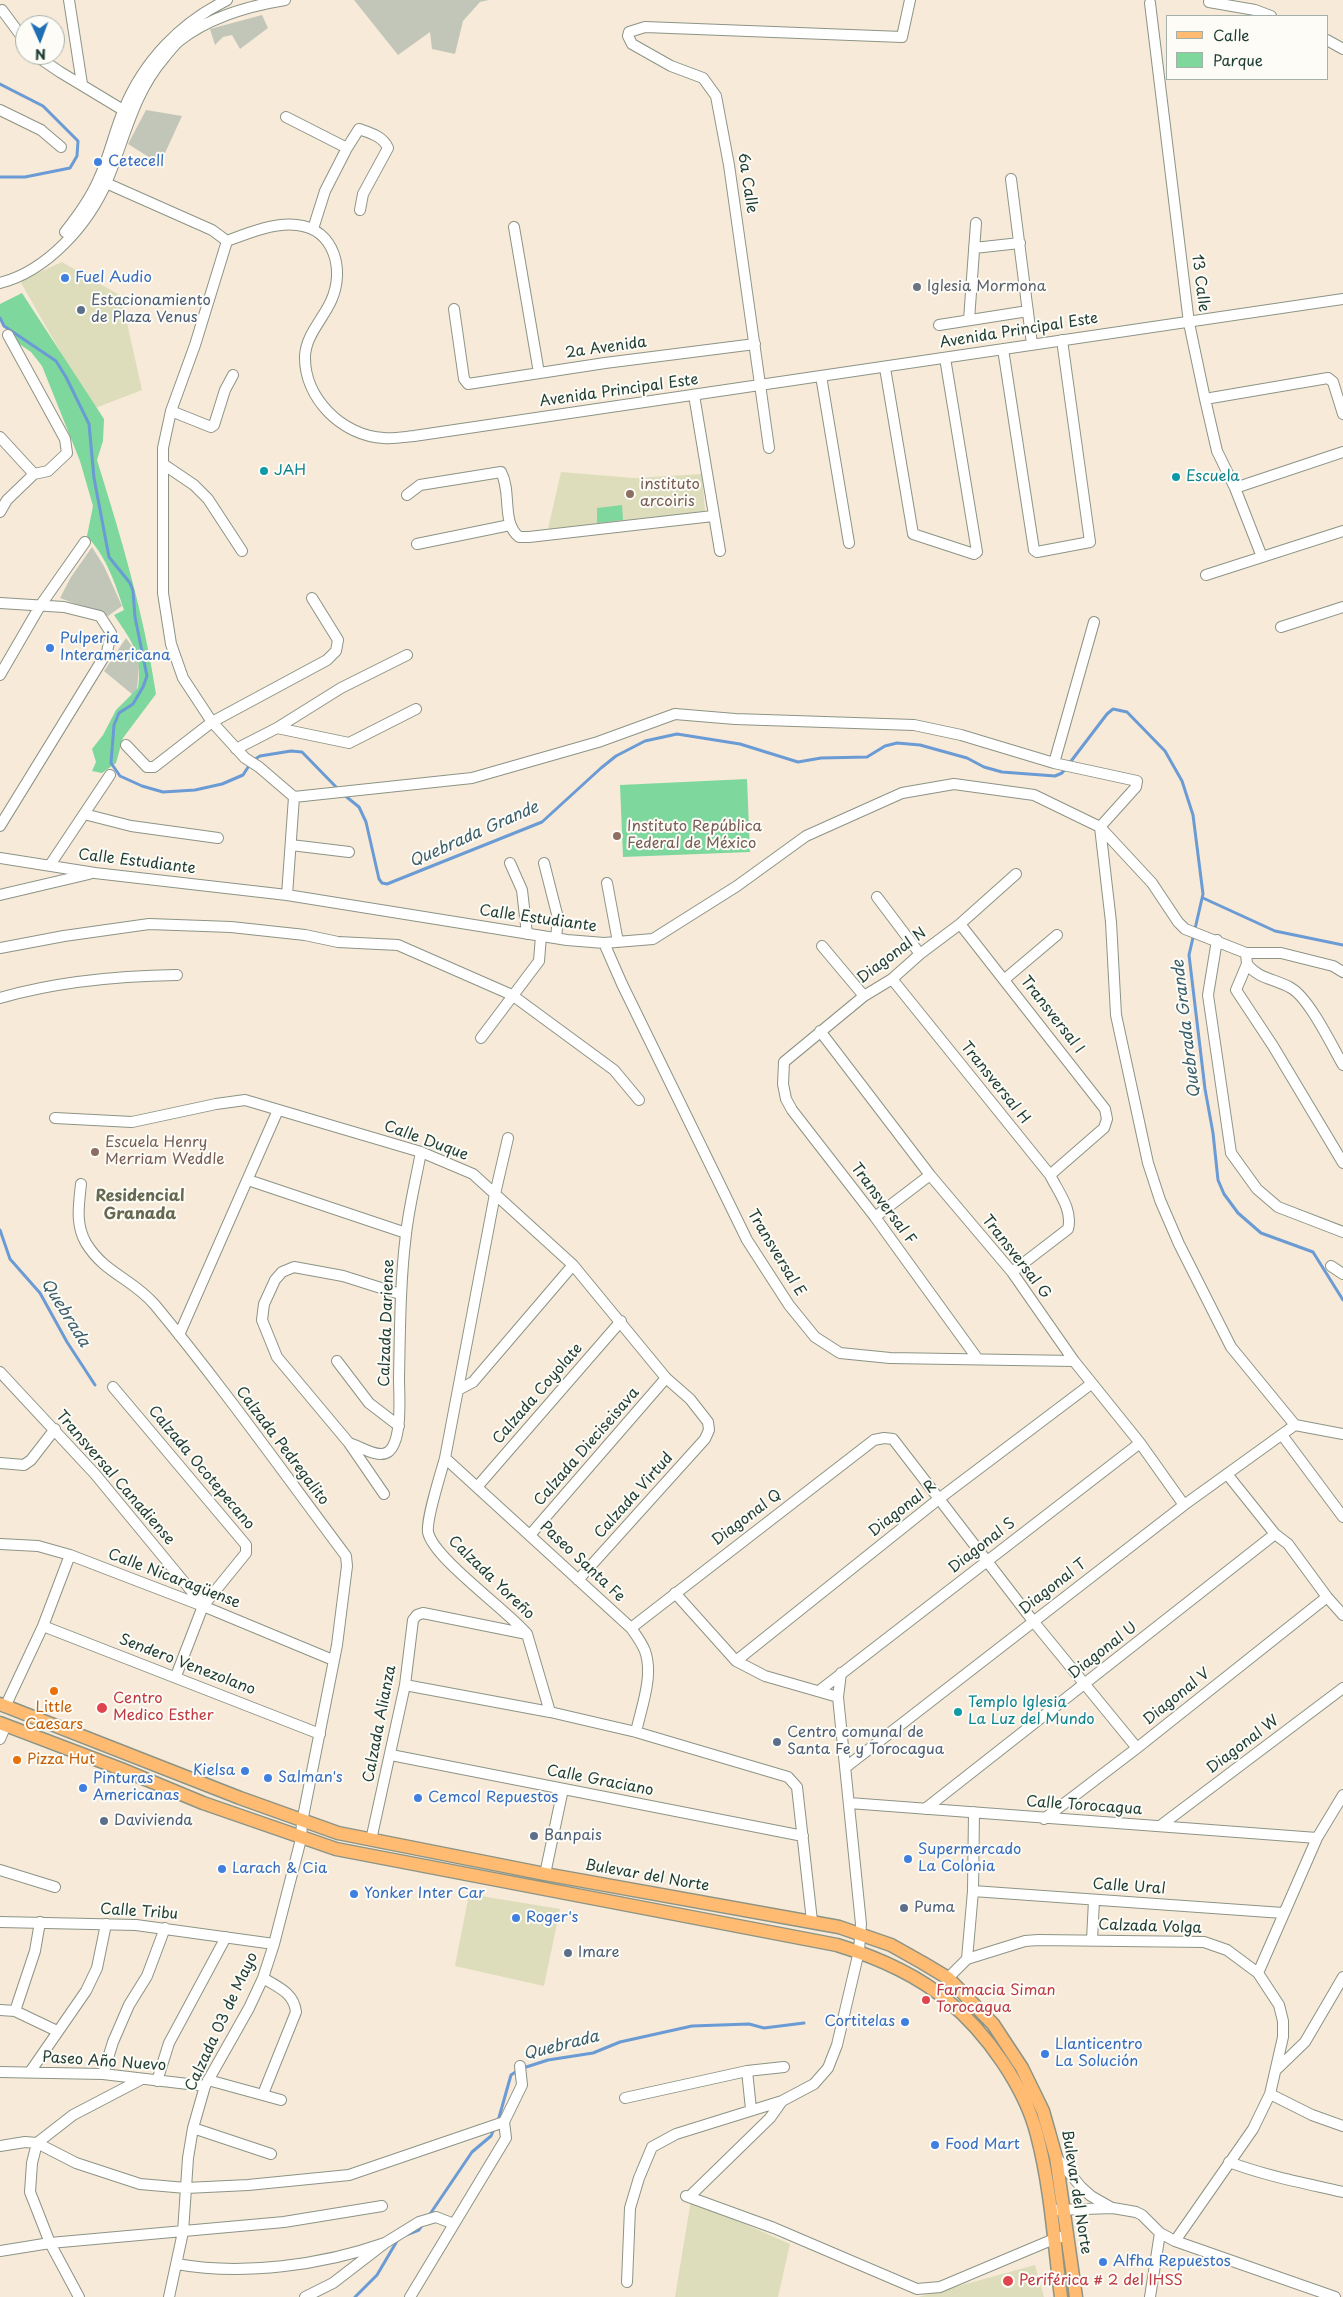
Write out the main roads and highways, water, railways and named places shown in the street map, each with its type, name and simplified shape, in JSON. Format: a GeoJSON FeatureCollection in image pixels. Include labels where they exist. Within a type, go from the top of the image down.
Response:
{"type":"FeatureCollection","features":[{"type":"Feature","properties":{"kind":"main road","name":"Bulevar del Norte"},"geometry":{"type":"LineString","coordinates":[[3,1706],[302,1822],[371,1840],[545,1874],[812,1921],[860,1933],[891,1945],[948,1978],[993,2024],[1022,2068],[1044,2111],[1056,2157],[1076,2297]]}},
{"type":"Feature","properties":{"kind":"main road","name":"Bulevar del Norte"},"geometry":{"type":"LineString","coordinates":[[3,1724],[121,1769],[202,1803],[301,1839],[365,1856],[837,1945],[858,1952],[909,1975],[948,2001],[983,2038],[1013,2078],[1031,2116],[1037,2135],[1050,2210],[1061,2297]]}},
{"type":"Feature","properties":{"kind":"waterway","name":"Quebrada Grande"},"geometry":{"type":"LineString","coordinates":[[0,84],[43,106],[78,141],[77,156],[70,168],[25,177],[0,177]]}},
{"type":"Feature","properties":{"kind":"waterway","name":"Quebrada Grande"},"geometry":{"type":"LineString","coordinates":[[0,318],[4,326],[56,361],[89,424],[94,478],[109,557],[130,583],[133,591],[135,617],[147,676],[133,704],[119,713],[114,725],[111,763],[120,776],[142,786],[163,792],[195,790],[222,784],[243,775],[252,761],[260,756],[291,751],[302,752],[339,790]]}},
{"type":"Feature","properties":{"kind":"waterway","name":"Quebrada Grande"},"geometry":{"type":"LineString","coordinates":[[343,794],[359,807],[366,822],[379,879],[382,883],[387,884],[542,822],[616,756],[645,741],[677,734],[740,744],[798,762],[821,758],[867,757],[885,746],[897,743],[920,745],[967,758],[984,767],[1002,772],[1055,776],[1062,773],[1107,714],[1113,709],[1127,712],[1165,751],[1182,781],[1193,815],[1203,894],[1189,955],[1218,1180],[1224,1194],[1238,1213],[1261,1233],[1313,1252],[1343,1300]]}},
{"type":"Feature","properties":{"kind":"waterway"},"geometry":{"type":"LineString","coordinates":[[1203,898],[1275,931],[1343,945]]}},
{"type":"Feature","properties":{"kind":"waterway","name":"Quebrada"},"geometry":{"type":"LineString","coordinates":[[0,1230],[10,1259],[40,1293],[67,1342],[95,1385]]}},
{"type":"Feature","properties":{"kind":"waterway","name":"Quebrada"},"geometry":{"type":"LineString","coordinates":[[498,2121],[511,2075],[520,2069],[548,2060],[593,2053],[620,2042],[692,2026],[749,2024],[764,2028],[804,2023]]}},
{"type":"Feature","properties":{"kind":"waterway","name":"Quebrada"},"geometry":{"type":"LineString","coordinates":[[428,2217],[472,2152],[491,2136],[494,2129]]}},
{"type":"Feature","properties":{"kind":"waterway","name":"Quebrada"},"geometry":{"type":"LineString","coordinates":[[406,2235],[419,2230],[423,2224]]}},
{"type":"Feature","properties":{"kind":"waterway","name":"Quebrada"},"geometry":{"type":"LineString","coordinates":[[355,2297],[377,2275],[397,2241]]}},
{"type":"Feature","properties":{"kind":"place","name":"Cetecell"},"geometry":{"type":"Point","coordinates":[98,162]}},
{"type":"Feature","properties":{"kind":"place","name":"Fuel Audio"},"geometry":{"type":"Point","coordinates":[65,278]}},
{"type":"Feature","properties":{"kind":"place","name":"Iglesia Mormona"},"geometry":{"type":"Point","coordinates":[917,287]}},
{"type":"Feature","properties":{"kind":"place","name":"Estacionamiento de Plaza Venus"},"geometry":{"type":"Point","coordinates":[81,310]}},
{"type":"Feature","properties":{"kind":"place","name":"JAH"},"geometry":{"type":"Point","coordinates":[264,471]}},
{"type":"Feature","properties":{"kind":"place","name":"Escuela"},"geometry":{"type":"Point","coordinates":[1176,477]}},
{"type":"Feature","properties":{"kind":"place","name":"instituto arcoiris"},"geometry":{"type":"Point","coordinates":[630,494]}},
{"type":"Feature","properties":{"kind":"place","name":"Pulperia Interamericana"},"geometry":{"type":"Point","coordinates":[50,648]}},
{"type":"Feature","properties":{"kind":"place","name":"Instituto República Federal de México"},"geometry":{"type":"Point","coordinates":[617,836]}},
{"type":"Feature","properties":{"kind":"place","name":"Escuela Henry Merriam Weddle"},"geometry":{"type":"Point","coordinates":[95,1152]}},
{"type":"Feature","properties":{"kind":"place","name":"Little Caesars"},"geometry":{"type":"Point","coordinates":[54,1691]}},
{"type":"Feature","properties":{"kind":"place","name":"Centro Medico Esther"},"geometry":{"type":"Point","coordinates":[102,1708]}},
{"type":"Feature","properties":{"kind":"place","name":"Templo Iglesia La Luz del Mundo"},"geometry":{"type":"Point","coordinates":[958,1712]}},
{"type":"Feature","properties":{"kind":"place","name":"Centro comunal de Santa Fe y Torocagua"},"geometry":{"type":"Point","coordinates":[777,1742]}},
{"type":"Feature","properties":{"kind":"place","name":"Pizza Hut"},"geometry":{"type":"Point","coordinates":[17,1760]}},
{"type":"Feature","properties":{"kind":"place","name":"Kielsa"},"geometry":{"type":"Point","coordinates":[245,1771]}},
{"type":"Feature","properties":{"kind":"place","name":"Salman's"},"geometry":{"type":"Point","coordinates":[268,1778]}},
{"type":"Feature","properties":{"kind":"place","name":"Pinturas Americanas"},"geometry":{"type":"Point","coordinates":[83,1788]}},
{"type":"Feature","properties":{"kind":"place","name":"Cemcol Repuestos"},"geometry":{"type":"Point","coordinates":[418,1798]}},
{"type":"Feature","properties":{"kind":"place","name":"Davivienda"},"geometry":{"type":"Point","coordinates":[104,1821]}},
{"type":"Feature","properties":{"kind":"place","name":"Banpais"},"geometry":{"type":"Point","coordinates":[534,1836]}},
{"type":"Feature","properties":{"kind":"place","name":"Supermercado La Colonia"},"geometry":{"type":"Point","coordinates":[908,1859]}},
{"type":"Feature","properties":{"kind":"place","name":"Larach & Cia"},"geometry":{"type":"Point","coordinates":[222,1869]}},
{"type":"Feature","properties":{"kind":"place","name":"Yonker Inter Car"},"geometry":{"type":"Point","coordinates":[354,1894]}},
{"type":"Feature","properties":{"kind":"place","name":"Puma"},"geometry":{"type":"Point","coordinates":[904,1908]}},
{"type":"Feature","properties":{"kind":"place","name":"Roger's"},"geometry":{"type":"Point","coordinates":[516,1918]}},
{"type":"Feature","properties":{"kind":"place","name":"Imare"},"geometry":{"type":"Point","coordinates":[568,1953]}},
{"type":"Feature","properties":{"kind":"place","name":"Farmacia Siman Torocagua"},"geometry":{"type":"Point","coordinates":[926,2000]}},
{"type":"Feature","properties":{"kind":"place","name":"Cortitelas"},"geometry":{"type":"Point","coordinates":[905,2022]}},
{"type":"Feature","properties":{"kind":"place","name":"Llanticentro La Solución"},"geometry":{"type":"Point","coordinates":[1045,2054]}},
{"type":"Feature","properties":{"kind":"place","name":"Food Mart"},"geometry":{"type":"Point","coordinates":[935,2145]}},
{"type":"Feature","properties":{"kind":"place","name":"Alfha Repuestos"},"geometry":{"type":"Point","coordinates":[1103,2262]}},
{"type":"Feature","properties":{"kind":"place","name":"Periférica # 2 del IHSS"},"geometry":{"type":"Point","coordinates":[1008,2281]}},
{"type":"Feature","properties":{"kind":"district","name":"Residencial Granada"},"geometry":{"type":"Point","coordinates":[140,1206]}}]}
